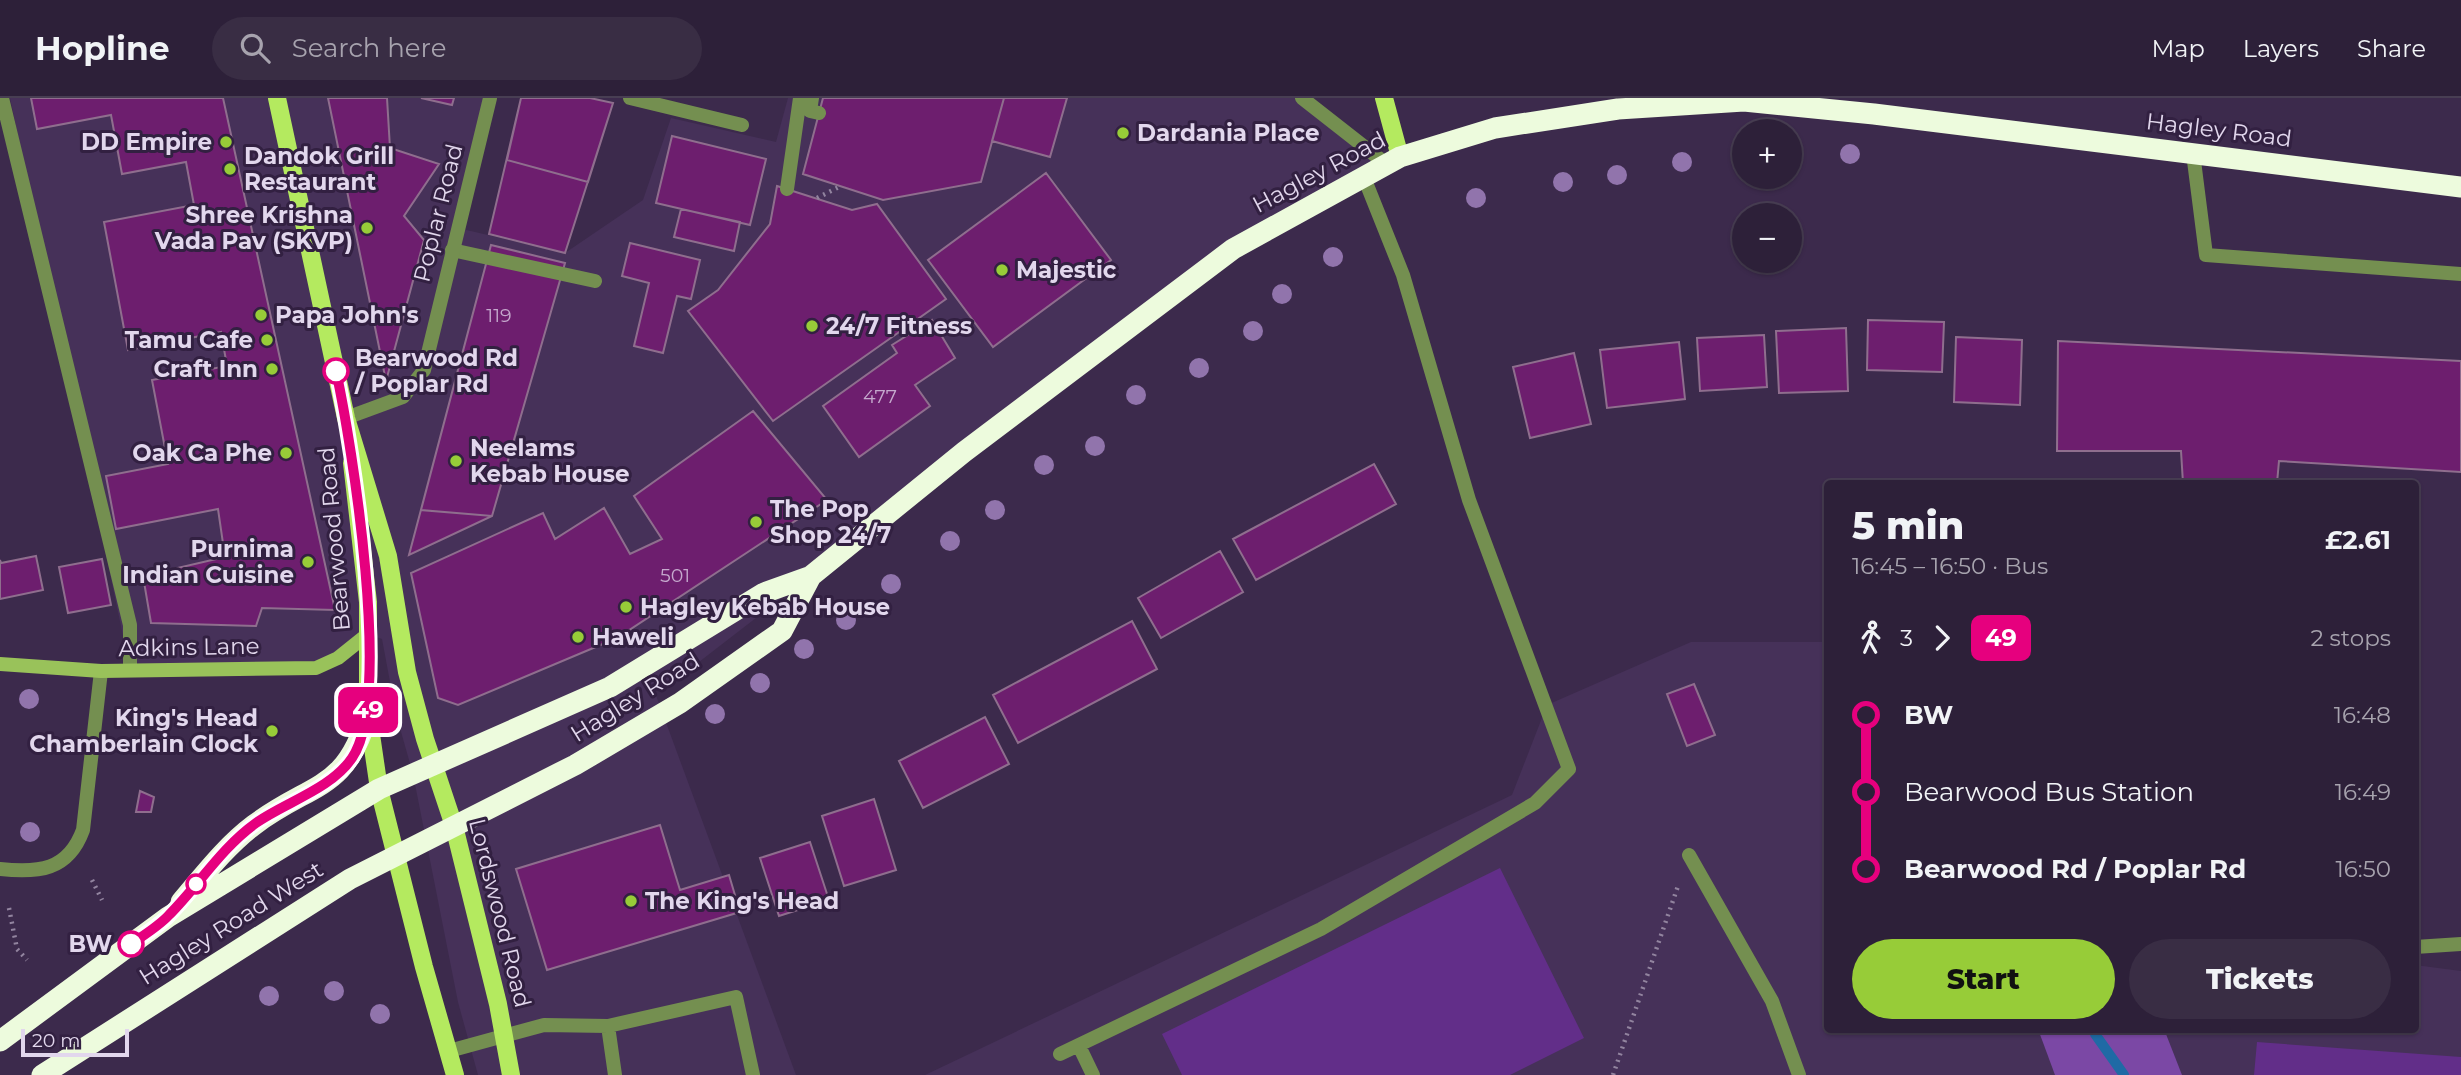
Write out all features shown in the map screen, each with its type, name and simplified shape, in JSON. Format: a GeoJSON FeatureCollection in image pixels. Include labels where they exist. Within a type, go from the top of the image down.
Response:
{"type":"FeatureCollection","features":[{"type":"Feature","properties":{"kind":"highway","name":"Hagley Road"},"geometry":{"type":"LineString","coordinates":[[433,765],[610,687],[764,593],[811,576],[1003,421],[1233,250],[1393,160],[1495,128],[1618,109],[1744,101],[1874,114],[2461,187]]}},
{"type":"Feature","properties":{"kind":"highway","name":"Hagley Road"},"geometry":{"type":"LineString","coordinates":[[454,825],[575,765],[680,704],[782,631],[811,576]]}},
{"type":"Feature","properties":{"kind":"highway"},"geometry":{"type":"LineString","coordinates":[[168,917],[224,851],[255,824],[337,774],[353,757],[368,714]]}},
{"type":"Feature","properties":{"kind":"highway","name":"Hagley Road West"},"geometry":{"type":"LineString","coordinates":[[0,1041],[168,917],[379,789],[433,765]]}},
{"type":"Feature","properties":{"kind":"highway","name":"Hagley Road West"},"geometry":{"type":"LineString","coordinates":[[42,1075],[277,923],[350,879],[454,825]]}},
{"type":"Feature","properties":{"kind":"main road","name":"Bearwood Road"},"geometry":{"type":"LineString","coordinates":[[277,98],[346,418],[388,556],[407,672],[433,765]]}},
{"type":"Feature","properties":{"kind":"main road"},"geometry":{"type":"LineString","coordinates":[[1384,98],[1393,160]]}},
{"type":"Feature","properties":{"kind":"main road","name":"Bearwood Road"},"geometry":{"type":"LineString","coordinates":[[346,418],[369,602],[368,714],[379,789],[396,856]]}},
{"type":"Feature","properties":{"kind":"main road","name":"Lordswood Road"},"geometry":{"type":"LineString","coordinates":[[433,765],[454,825],[511,1075]]}},
{"type":"Feature","properties":{"kind":"main road"},"geometry":{"type":"LineString","coordinates":[[396,856],[456,1075]]}},
{"type":"Feature","properties":{"kind":"street"},"geometry":{"type":"LineString","coordinates":[[2,98],[130,625],[130,669]]}},
{"type":"Feature","properties":{"kind":"street","name":"Poplar Road"},"geometry":{"type":"LineString","coordinates":[[346,418],[403,397],[424,370],[490,98]]}},
{"type":"Feature","properties":{"kind":"street"},"geometry":{"type":"LineString","coordinates":[[630,98],[742,125]]}},
{"type":"Feature","properties":{"kind":"street"},"geometry":{"type":"LineString","coordinates":[[787,189],[800,98]]}},
{"type":"Feature","properties":{"kind":"street"},"geometry":{"type":"LineString","coordinates":[[812,98],[810,111],[819,113]]}},
{"type":"Feature","properties":{"kind":"street"},"geometry":{"type":"LineString","coordinates":[[1302,98],[1393,160]]}},
{"type":"Feature","properties":{"kind":"street"},"geometry":{"type":"LineString","coordinates":[[2193,153],[2206,255],[2461,274]]}},
{"type":"Feature","properties":{"kind":"street"},"geometry":{"type":"LineString","coordinates":[[1060,1054],[1321,929],[1535,803],[1569,769],[1469,500],[1403,275],[1363,175]]}},
{"type":"Feature","properties":{"kind":"street"},"geometry":{"type":"LineString","coordinates":[[452,250],[595,281]]}},
{"type":"Feature","properties":{"kind":"street","name":"Adkins Lane"},"geometry":{"type":"LineString","coordinates":[[0,664],[101,671],[316,668],[338,658],[368,634]]}},
{"type":"Feature","properties":{"kind":"street"},"geometry":{"type":"LineString","coordinates":[[0,869],[33,872],[52,866],[79,842],[83,830],[101,671]]}},
{"type":"Feature","properties":{"kind":"street"},"geometry":{"type":"LineString","coordinates":[[1689,855],[1772,1001],[1799,1075]]}},
{"type":"Feature","properties":{"kind":"street"},"geometry":{"type":"LineString","coordinates":[[2419,947],[2461,944]]}},
{"type":"Feature","properties":{"kind":"street"},"geometry":{"type":"LineString","coordinates":[[449,1051],[544,1025],[608,1026],[736,997],[753,1075]]}},
{"type":"Feature","properties":{"kind":"street"},"geometry":{"type":"LineString","coordinates":[[608,1026],[615,1075]]}},
{"type":"Feature","properties":{"kind":"street"},"geometry":{"type":"LineString","coordinates":[[1079,1046],[1093,1075]]}},
{"type":"Feature","properties":{"kind":"path"},"geometry":{"type":"LineString","coordinates":[[817,198],[841,186]]}},
{"type":"Feature","properties":{"kind":"path"},"geometry":{"type":"LineString","coordinates":[[1613,1075],[1689,855]]}},
{"type":"Feature","properties":{"kind":"path"},"geometry":{"type":"LineString","coordinates":[[92,880],[102,900]]}},
{"type":"Feature","properties":{"kind":"path"},"geometry":{"type":"LineString","coordinates":[[9,908],[17,949],[27,960]]}},
{"type":"Feature","properties":{"kind":"shaded area"},"geometry":{"type":"Polygon","coordinates":[[[10,98],[490,98],[458,228],[565,253],[643,200],[671,118],[776,142],[788,98],[1302,98],[1385,163],[1233,249],[686,672],[654,690],[796,1075],[478,1075],[458,1002],[413,774],[396,714],[382,639],[368,634],[316,668],[130,669],[10,98]]]}},
{"type":"Feature","properties":{"kind":"shaded area"},"geometry":{"type":"Polygon","coordinates":[[[1691,642],[1824,643],[1824,1033],[2419,1033],[2419,966],[2461,971],[2461,1075],[925,1075],[1512,795],[1547,705],[1691,642]]]}},
{"type":"Feature","properties":{"kind":"shaded area"},"geometry":{"type":"Polygon","coordinates":[[[1500,868],[1584,1038],[1510,1075],[1182,1075],[1162,1034],[1500,868]]]}},
{"type":"Feature","properties":{"kind":"shaded area"},"geometry":{"type":"Polygon","coordinates":[[[2039,1033],[2166,1033],[2182,1075],[2055,1075],[2039,1033]]]}},
{"type":"Feature","properties":{"kind":"shaded area"},"geometry":{"type":"Polygon","coordinates":[[[2257,1042],[2461,1057],[2461,1075],[2254,1075],[2257,1042]]]}},
{"type":"Feature","properties":{"kind":"building"},"geometry":{"type":"Polygon","coordinates":[[[31,98],[223,98],[335,610],[262,608],[256,626],[151,623],[143,576],[225,557],[218,509],[116,529],[106,476],[168,464],[152,380],[227,366],[221,332],[128,350],[104,222],[194,205],[186,162],[122,174],[111,115],[37,129],[31,98]]]}},
{"type":"Feature","properties":{"kind":"building"},"geometry":{"type":"Polygon","coordinates":[[[328,98],[387,98],[390,148],[439,164],[404,216],[424,240],[386,381],[328,98]]]}},
{"type":"Feature","properties":{"kind":"building"},"geometry":{"type":"Polygon","coordinates":[[[421,98],[454,98],[452,105],[421,98]]]}},
{"type":"Feature","properties":{"kind":"building"},"geometry":{"type":"Polygon","coordinates":[[[521,98],[590,98],[613,103],[565,253],[489,234],[521,98]]]}},
{"type":"Feature","properties":{"kind":"building"},"geometry":{"type":"Polygon","coordinates":[[[521,98],[590,98],[613,103],[588,182],[507,160],[521,98]]]}},
{"type":"Feature","properties":{"kind":"building"},"geometry":{"type":"Polygon","coordinates":[[[823,98],[1004,98],[981,182],[883,200],[803,174],[823,98]]]}},
{"type":"Feature","properties":{"kind":"building"},"geometry":{"type":"Polygon","coordinates":[[[1004,98],[1067,98],[1050,157],[992,141],[1004,98]]]}},
{"type":"Feature","properties":{"kind":"building"},"geometry":{"type":"Polygon","coordinates":[[[672,136],[766,159],[750,225],[656,203],[672,136]]]}},
{"type":"Feature","properties":{"kind":"building"},"geometry":{"type":"Polygon","coordinates":[[[1046,173],[1111,260],[993,347],[928,260],[1046,173]]]}},
{"type":"Feature","properties":{"kind":"building"},"geometry":{"type":"Polygon","coordinates":[[[777,186],[852,210],[877,204],[946,299],[773,421],[688,311],[718,290],[770,224],[777,186]]]}},
{"type":"Feature","properties":{"kind":"building"},"geometry":{"type":"Polygon","coordinates":[[[681,209],[740,222],[734,251],[674,237],[681,209]]]}},
{"type":"Feature","properties":{"kind":"building"},"geometry":{"type":"Polygon","coordinates":[[[630,243],[700,260],[691,299],[677,296],[663,353],[634,346],[649,283],[622,276],[630,243]]]}},
{"type":"Feature","properties":{"kind":"building"},"geometry":{"type":"Polygon","coordinates":[[[491,245],[565,263],[492,516],[409,555],[491,245]]]}},
{"type":"Feature","properties":{"kind":"building"},"geometry":{"type":"Polygon","coordinates":[[[491,245],[565,263],[492,516],[421,510],[491,245]]]}},
{"type":"Feature","properties":{"kind":"building"},"geometry":{"type":"Polygon","coordinates":[[[932,320],[955,358],[915,385],[930,406],[859,457],[823,406],[897,353],[892,345],[932,320]]]}},
{"type":"Feature","properties":{"kind":"building"},"geometry":{"type":"Polygon","coordinates":[[[1868,320],[1944,322],[1942,372],[1867,370],[1868,320]]]}},
{"type":"Feature","properties":{"kind":"building"},"geometry":{"type":"Polygon","coordinates":[[[1846,328],[1848,391],[1779,393],[1776,331],[1846,328]]]}},
{"type":"Feature","properties":{"kind":"building"},"geometry":{"type":"Polygon","coordinates":[[[1764,335],[1767,387],[1700,391],[1697,338],[1764,335]]]}},
{"type":"Feature","properties":{"kind":"building"},"geometry":{"type":"Polygon","coordinates":[[[1956,337],[2022,340],[2020,405],[1954,402],[1956,337]]]}},
{"type":"Feature","properties":{"kind":"building"},"geometry":{"type":"Polygon","coordinates":[[[2058,341],[2461,361],[2461,472],[2279,461],[2277,480],[2183,480],[2181,451],[2057,451],[2058,341]]]}},
{"type":"Feature","properties":{"kind":"building"},"geometry":{"type":"Polygon","coordinates":[[[1679,342],[1685,399],[1607,408],[1600,350],[1679,342]]]}},
{"type":"Feature","properties":{"kind":"building"},"geometry":{"type":"Polygon","coordinates":[[[1574,353],[1591,424],[1530,438],[1513,367],[1574,353]]]}},
{"type":"Feature","properties":{"kind":"building"},"geometry":{"type":"Polygon","coordinates":[[[753,411],[827,500],[617,638],[458,705],[438,698],[411,573],[543,513],[555,539],[604,508],[630,554],[662,539],[634,496],[753,411]]]}},
{"type":"Feature","properties":{"kind":"building"},"geometry":{"type":"Polygon","coordinates":[[[1374,464],[1396,504],[1256,580],[1233,539],[1374,464]]]}},
{"type":"Feature","properties":{"kind":"building"},"geometry":{"type":"Polygon","coordinates":[[[1220,551],[1243,592],[1161,638],[1138,598],[1220,551]]]}},
{"type":"Feature","properties":{"kind":"building"},"geometry":{"type":"Polygon","coordinates":[[[36,556],[43,590],[0,599],[0,560],[1,563],[36,556]]]}},
{"type":"Feature","properties":{"kind":"building"},"geometry":{"type":"Polygon","coordinates":[[[102,559],[111,605],[68,613],[59,567],[102,559]]]}},
{"type":"Feature","properties":{"kind":"building"},"geometry":{"type":"Polygon","coordinates":[[[1132,621],[1157,669],[1018,743],[993,695],[1132,621]]]}},
{"type":"Feature","properties":{"kind":"building"},"geometry":{"type":"Polygon","coordinates":[[[1694,684],[1715,735],[1687,746],[1667,694],[1694,684]]]}},
{"type":"Feature","properties":{"kind":"building"},"geometry":{"type":"Polygon","coordinates":[[[985,717],[1009,764],[923,808],[899,761],[985,717]]]}},
{"type":"Feature","properties":{"kind":"building"},"geometry":{"type":"Polygon","coordinates":[[[140,791],[154,797],[151,812],[136,812],[140,791]]]}},
{"type":"Feature","properties":{"kind":"building"},"geometry":{"type":"Polygon","coordinates":[[[874,799],[896,870],[844,886],[822,816],[874,799]]]}},
{"type":"Feature","properties":{"kind":"building","name":"The King's Head"},"geometry":{"type":"Polygon","coordinates":[[[660,825],[680,890],[729,875],[740,912],[547,970],[516,869],[660,825]]]}},
{"type":"Feature","properties":{"kind":"building"},"geometry":{"type":"Polygon","coordinates":[[[810,842],[829,900],[779,916],[760,858],[810,842]]]}},
{"type":"Feature","properties":{"kind":"waterway"},"geometry":{"type":"LineString","coordinates":[[2095,1034],[2124,1075]]}},
{"type":"Feature","properties":{"kind":"bus line","name":"49"},"geometry":{"type":"LineString","coordinates":[[131,944],[168,917],[224,851],[255,824],[337,774],[353,757],[361,738],[368,714],[369,602],[346,418],[336,371]]}},
{"type":"Feature","properties":{"kind":"place","name":"Dardania Place"},"geometry":{"type":"Point","coordinates":[1123,133]}},
{"type":"Feature","properties":{"kind":"place","name":"DD Empire"},"geometry":{"type":"Point","coordinates":[226,142]}},
{"type":"Feature","properties":{"kind":"place","name":"Dandok Grill Restaurant"},"geometry":{"type":"Point","coordinates":[230,169]}},
{"type":"Feature","properties":{"kind":"place","name":"Shree Krishna Vada Pav (SKVP)"},"geometry":{"type":"Point","coordinates":[367,228]}},
{"type":"Feature","properties":{"kind":"place","name":"Majestic"},"geometry":{"type":"Point","coordinates":[1002,270]}},
{"type":"Feature","properties":{"kind":"place","name":"Papa John's"},"geometry":{"type":"Point","coordinates":[261,315]}},
{"type":"Feature","properties":{"kind":"place","name":"24/7 Fitness"},"geometry":{"type":"Point","coordinates":[812,326]}},
{"type":"Feature","properties":{"kind":"place","name":"Tamu Cafe"},"geometry":{"type":"Point","coordinates":[267,340]}},
{"type":"Feature","properties":{"kind":"place","name":"Craft Inn"},"geometry":{"type":"Point","coordinates":[272,369]}},
{"type":"Feature","properties":{"kind":"place","name":"Bearwood Rd / Poplar Rd"},"geometry":{"type":"Point","coordinates":[336,371]}},
{"type":"Feature","properties":{"kind":"place","name":"Oak Ca Phe"},"geometry":{"type":"Point","coordinates":[286,453]}},
{"type":"Feature","properties":{"kind":"place","name":"Neelams Kebab House"},"geometry":{"type":"Point","coordinates":[456,461]}},
{"type":"Feature","properties":{"kind":"place","name":"The Pop Shop 24/7"},"geometry":{"type":"Point","coordinates":[756,522]}},
{"type":"Feature","properties":{"kind":"place","name":"Purnima Indian Cuisine"},"geometry":{"type":"Point","coordinates":[308,562]}},
{"type":"Feature","properties":{"kind":"place","name":"Hagley Kebab House"},"geometry":{"type":"Point","coordinates":[626,607]}},
{"type":"Feature","properties":{"kind":"place","name":"Haweli"},"geometry":{"type":"Point","coordinates":[578,637]}},
{"type":"Feature","properties":{"kind":"place","name":"King's Head Chamberlain Clock"},"geometry":{"type":"Point","coordinates":[272,731]}},
{"type":"Feature","properties":{"kind":"place","name":"The King's Head"},"geometry":{"type":"Point","coordinates":[631,901]}},
{"type":"Feature","properties":{"kind":"place","name":"BW"},"geometry":{"type":"Point","coordinates":[131,944]}}]}
